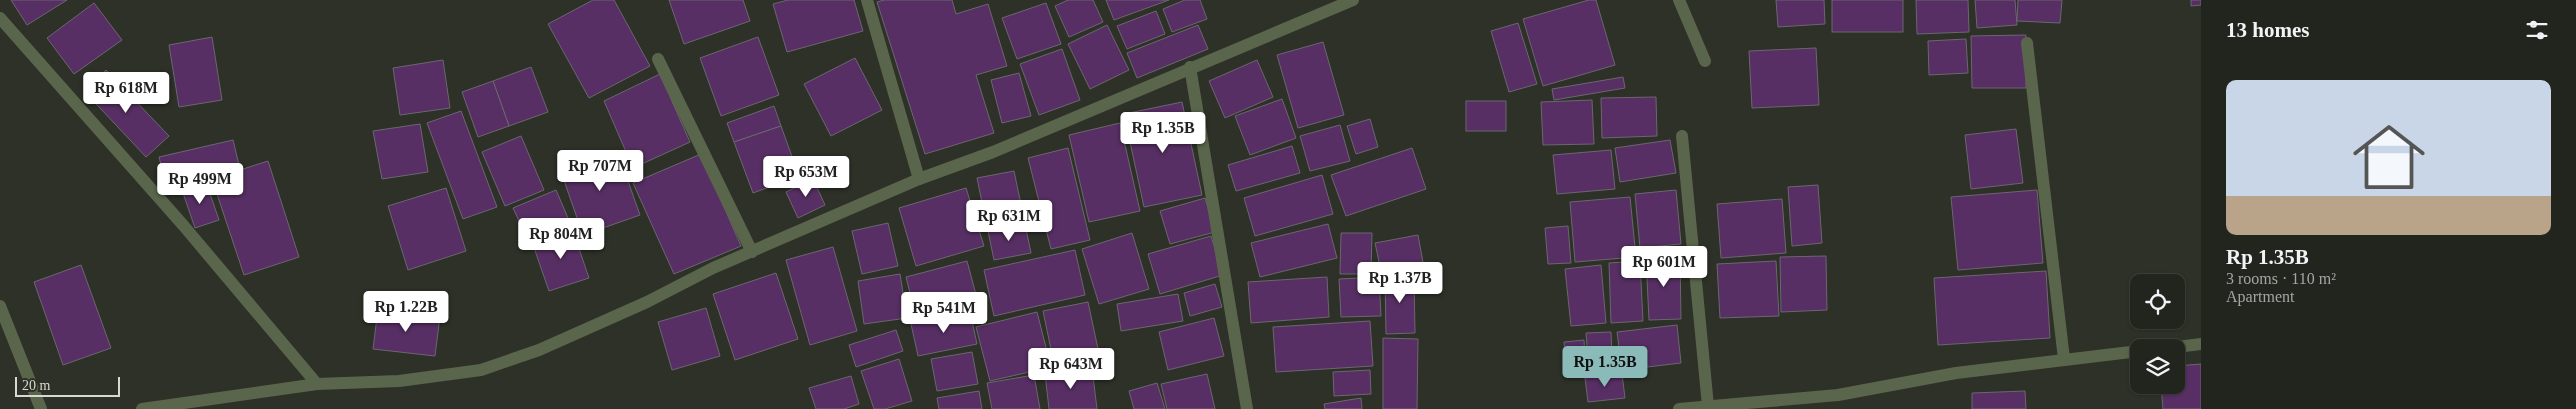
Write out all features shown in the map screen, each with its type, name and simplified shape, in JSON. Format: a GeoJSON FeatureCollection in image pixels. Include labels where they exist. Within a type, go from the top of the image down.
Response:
{"type":"FeatureCollection","features":[{"type":"Feature","properties":{"kind":"street"},"geometry":{"type":"LineString","coordinates":[[867,0],[919,179]]}},
{"type":"Feature","properties":{"kind":"street"},"geometry":{"type":"LineString","coordinates":[[142,409],[317,384],[399,381],[481,370],[539,350],[647,302],[713,268],[919,179],[992,152],[1190,67],[1353,0]]}},
{"type":"Feature","properties":{"kind":"street"},"geometry":{"type":"LineString","coordinates":[[1679,0],[1705,61]]}},
{"type":"Feature","properties":{"kind":"street"},"geometry":{"type":"LineString","coordinates":[[0,18],[183,225],[317,384]]}},
{"type":"Feature","properties":{"kind":"street"},"geometry":{"type":"LineString","coordinates":[[2027,43],[2064,359]]}},
{"type":"Feature","properties":{"kind":"street"},"geometry":{"type":"LineString","coordinates":[[658,59],[752,252]]}},
{"type":"Feature","properties":{"kind":"street"},"geometry":{"type":"LineString","coordinates":[[1190,67],[1247,409]]}},
{"type":"Feature","properties":{"kind":"street"},"geometry":{"type":"LineString","coordinates":[[1682,136],[1708,406]]}},
{"type":"Feature","properties":{"kind":"street"},"geometry":{"type":"LineString","coordinates":[[0,306],[42,409]]}},
{"type":"Feature","properties":{"kind":"street"},"geometry":{"type":"LineString","coordinates":[[2185,346],[2201,344]]}},
{"type":"Feature","properties":{"kind":"street"},"geometry":{"type":"LineString","coordinates":[[1680,409],[1838,395],[1956,373],[2130,352]]}},
{"type":"Feature","properties":{"kind":"building"},"geometry":{"type":"Polygon","coordinates":[[[11,0],[67,0],[27,25],[11,0]]]}},
{"type":"Feature","properties":{"kind":"building"},"geometry":{"type":"Polygon","coordinates":[[[593,0],[614,0],[650,66],[589,98],[548,24],[593,0]]]}},
{"type":"Feature","properties":{"kind":"building"},"geometry":{"type":"Polygon","coordinates":[[[669,0],[743,0],[750,21],[684,44],[669,0]]]}},
{"type":"Feature","properties":{"kind":"building"},"geometry":{"type":"Polygon","coordinates":[[[788,0],[854,0],[863,31],[787,52],[773,4],[788,0]]]}},
{"type":"Feature","properties":{"kind":"building"},"geometry":{"type":"Polygon","coordinates":[[[884,0],[952,0],[956,14],[988,4],[1007,66],[976,75],[994,133],[925,154],[877,2],[884,0]]]}},
{"type":"Feature","properties":{"kind":"building"},"geometry":{"type":"Polygon","coordinates":[[[1068,0],[1093,0],[1103,22],[1069,37],[1055,6],[1068,0]]]}},
{"type":"Feature","properties":{"kind":"building"},"geometry":{"type":"Polygon","coordinates":[[[1106,0],[1169,0],[1114,20],[1106,0]]]}},
{"type":"Feature","properties":{"kind":"building"},"geometry":{"type":"Polygon","coordinates":[[[1185,0],[1200,0],[1207,19],[1172,32],[1163,9],[1185,0]]]}},
{"type":"Feature","properties":{"kind":"building"},"geometry":{"type":"Polygon","coordinates":[[[1589,0],[1596,0],[1615,65],[1543,86],[1523,19],[1589,0]]]}},
{"type":"Feature","properties":{"kind":"building"},"geometry":{"type":"Polygon","coordinates":[[[1776,0],[1824,0],[1825,24],[1778,27],[1776,0]]]}},
{"type":"Feature","properties":{"kind":"building"},"geometry":{"type":"Polygon","coordinates":[[[1832,0],[1903,0],[1903,32],[1832,32],[1832,0]]]}},
{"type":"Feature","properties":{"kind":"building"},"geometry":{"type":"Polygon","coordinates":[[[1916,0],[1968,0],[1969,32],[1917,34],[1916,0]]]}},
{"type":"Feature","properties":{"kind":"building"},"geometry":{"type":"Polygon","coordinates":[[[1975,0],[2015,0],[2017,25],[1977,28],[1975,0]]]}},
{"type":"Feature","properties":{"kind":"building"},"geometry":{"type":"Polygon","coordinates":[[[2018,0],[2062,0],[2060,23],[2017,21],[2018,0]]]}},
{"type":"Feature","properties":{"kind":"building"},"geometry":{"type":"Polygon","coordinates":[[[2191,0],[2201,0],[2201,5],[2191,6],[2191,0]]]}},
{"type":"Feature","properties":{"kind":"building"},"geometry":{"type":"Polygon","coordinates":[[[94,3],[122,40],[74,74],[47,38],[94,3]]]}},
{"type":"Feature","properties":{"kind":"building"},"geometry":{"type":"Polygon","coordinates":[[[1046,3],[1061,44],[1017,59],[1002,18],[1046,3]]]}},
{"type":"Feature","properties":{"kind":"building"},"geometry":{"type":"Polygon","coordinates":[[[1156,11],[1165,34],[1127,49],[1117,26],[1156,11]]]}},
{"type":"Feature","properties":{"kind":"building"},"geometry":{"type":"Polygon","coordinates":[[[1518,23],[1537,84],[1509,92],[1491,31],[1518,23]]]}},
{"type":"Feature","properties":{"kind":"building"},"geometry":{"type":"Polygon","coordinates":[[[1107,25],[1129,70],[1090,89],[1068,44],[1107,25]]]}},
{"type":"Feature","properties":{"kind":"building"},"geometry":{"type":"Polygon","coordinates":[[[1198,25],[1208,49],[1137,78],[1127,53],[1198,25]]]}},
{"type":"Feature","properties":{"kind":"building"},"geometry":{"type":"Polygon","coordinates":[[[2026,35],[2026,88],[1972,88],[1971,36],[2026,35]]]}},
{"type":"Feature","properties":{"kind":"building"},"geometry":{"type":"Polygon","coordinates":[[[212,37],[222,100],[179,107],[169,45],[212,37]]]}},
{"type":"Feature","properties":{"kind":"building"},"geometry":{"type":"Polygon","coordinates":[[[758,37],[779,95],[721,116],[700,58],[758,37]]]}},
{"type":"Feature","properties":{"kind":"building"},"geometry":{"type":"Polygon","coordinates":[[[1966,39],[1968,73],[1929,75],[1928,41],[1966,39]]]}},
{"type":"Feature","properties":{"kind":"building"},"geometry":{"type":"Polygon","coordinates":[[[1323,42],[1344,115],[1298,128],[1277,55],[1323,42]]]}},
{"type":"Feature","properties":{"kind":"building"},"geometry":{"type":"Polygon","coordinates":[[[1816,48],[1819,105],[1752,108],[1749,51],[1816,48]]]}},
{"type":"Feature","properties":{"kind":"building"},"geometry":{"type":"Polygon","coordinates":[[[1062,49],[1080,100],[1039,115],[1020,64],[1062,49]]]}},
{"type":"Feature","properties":{"kind":"building"},"geometry":{"type":"Polygon","coordinates":[[[855,58],[882,110],[831,136],[804,84],[855,58]]]}},
{"type":"Feature","properties":{"kind":"building"},"geometry":{"type":"Polygon","coordinates":[[[443,60],[450,108],[400,115],[393,68],[443,60]]]}},
{"type":"Feature","properties":{"kind":"building"},"geometry":{"type":"Polygon","coordinates":[[[1257,60],[1273,97],[1225,118],[1209,81],[1257,60]]]}},
{"type":"Feature","properties":{"kind":"building"},"geometry":{"type":"Polygon","coordinates":[[[531,67],[548,112],[509,126],[493,81],[531,67]]]}},
{"type":"Feature","properties":{"kind":"building"},"geometry":{"type":"Polygon","coordinates":[[[106,70],[169,136],[146,157],[84,91],[106,70]]]}},
{"type":"Feature","properties":{"kind":"building"},"geometry":{"type":"Polygon","coordinates":[[[1019,73],[1031,116],[1002,123],[991,80],[1019,73]]]}},
{"type":"Feature","properties":{"kind":"building"},"geometry":{"type":"Polygon","coordinates":[[[660,74],[690,142],[633,168],[604,101],[660,74]]]}},
{"type":"Feature","properties":{"kind":"building"},"geometry":{"type":"Polygon","coordinates":[[[1623,77],[1625,88],[1554,100],[1552,89],[1623,77]]]}},
{"type":"Feature","properties":{"kind":"building"},"geometry":{"type":"Polygon","coordinates":[[[493,81],[509,126],[478,137],[462,92],[493,81]]]}},
{"type":"Feature","properties":{"kind":"building"},"geometry":{"type":"Polygon","coordinates":[[[1656,97],[1657,136],[1602,138],[1601,98],[1656,97]]]}},
{"type":"Feature","properties":{"kind":"building"},"geometry":{"type":"Polygon","coordinates":[[[1282,99],[1296,138],[1250,155],[1235,116],[1282,99]]]}},
{"type":"Feature","properties":{"kind":"building"},"geometry":{"type":"Polygon","coordinates":[[[1592,100],[1594,144],[1543,145],[1541,102],[1592,100]]]}},
{"type":"Feature","properties":{"kind":"building"},"geometry":{"type":"Polygon","coordinates":[[[1466,101],[1506,101],[1506,131],[1466,131],[1466,101]]]}},
{"type":"Feature","properties":{"kind":"building"},"geometry":{"type":"Polygon","coordinates":[[[1182,102],[1202,195],[1144,207],[1124,114],[1182,102]]]}},
{"type":"Feature","properties":{"kind":"building"},"geometry":{"type":"Polygon","coordinates":[[[774,106],[781,126],[734,142],[727,123],[774,106]]]}},
{"type":"Feature","properties":{"kind":"building"},"geometry":{"type":"Polygon","coordinates":[[[461,111],[497,207],[463,219],[427,123],[461,111]]]}},
{"type":"Feature","properties":{"kind":"building"},"geometry":{"type":"Polygon","coordinates":[[[1370,119],[1378,147],[1356,154],[1347,126],[1370,119]]]}},
{"type":"Feature","properties":{"kind":"building"},"geometry":{"type":"Polygon","coordinates":[[[1120,123],[1140,211],[1089,222],[1069,135],[1120,123]]]}},
{"type":"Feature","properties":{"kind":"building"},"geometry":{"type":"Polygon","coordinates":[[[420,124],[428,172],[382,179],[373,131],[420,124]]]}},
{"type":"Feature","properties":{"kind":"building"},"geometry":{"type":"Polygon","coordinates":[[[1340,125],[1350,161],[1310,171],[1300,136],[1340,125]]]}},
{"type":"Feature","properties":{"kind":"building"},"geometry":{"type":"Polygon","coordinates":[[[781,126],[799,176],[753,193],[734,142],[781,126]]]}},
{"type":"Feature","properties":{"kind":"building"},"geometry":{"type":"Polygon","coordinates":[[[2016,129],[2023,183],[1971,189],[1965,135],[2016,129]]]}},
{"type":"Feature","properties":{"kind":"building"},"geometry":{"type":"Polygon","coordinates":[[[521,136],[544,190],[505,206],[482,152],[521,136]]]}},
{"type":"Feature","properties":{"kind":"building"},"geometry":{"type":"Polygon","coordinates":[[[233,140],[239,165],[165,182],[159,157],[233,140]]]}},
{"type":"Feature","properties":{"kind":"building"},"geometry":{"type":"Polygon","coordinates":[[[1670,140],[1676,173],[1620,182],[1615,148],[1670,140]]]}},
{"type":"Feature","properties":{"kind":"building"},"geometry":{"type":"Polygon","coordinates":[[[1292,146],[1300,173],[1236,191],[1228,165],[1292,146]]]}},
{"type":"Feature","properties":{"kind":"building"},"geometry":{"type":"Polygon","coordinates":[[[1068,148],[1090,240],[1051,249],[1028,158],[1068,148]]]}},
{"type":"Feature","properties":{"kind":"building"},"geometry":{"type":"Polygon","coordinates":[[[1412,148],[1426,189],[1346,216],[1331,175],[1412,148]]]}},
{"type":"Feature","properties":{"kind":"building"},"geometry":{"type":"Polygon","coordinates":[[[617,150],[640,215],[583,235],[560,169],[617,150]]]}},
{"type":"Feature","properties":{"kind":"building"},"geometry":{"type":"Polygon","coordinates":[[[1611,150],[1615,189],[1557,194],[1553,155],[1611,150]]]}},
{"type":"Feature","properties":{"kind":"building"},"geometry":{"type":"Polygon","coordinates":[[[701,154],[741,246],[674,274],[633,183],[701,154]]]}},
{"type":"Feature","properties":{"kind":"building"},"geometry":{"type":"Polygon","coordinates":[[[268,161],[299,257],[244,275],[212,179],[268,161]]]}},
{"type":"Feature","properties":{"kind":"building"},"geometry":{"type":"Polygon","coordinates":[[[1014,171],[1025,224],[988,231],[977,178],[1014,171]]]}},
{"type":"Feature","properties":{"kind":"building"},"geometry":{"type":"Polygon","coordinates":[[[1322,175],[1333,214],[1255,236],[1244,198],[1322,175]]]}},
{"type":"Feature","properties":{"kind":"building"},"geometry":{"type":"Polygon","coordinates":[[[813,179],[825,205],[798,218],[786,192],[813,179]]]}},
{"type":"Feature","properties":{"kind":"building"},"geometry":{"type":"Polygon","coordinates":[[[206,182],[219,220],[195,228],[182,190],[206,182]]]}},
{"type":"Feature","properties":{"kind":"building"},"geometry":{"type":"Polygon","coordinates":[[[1818,185],[1822,243],[1792,246],[1788,187],[1818,185]]]}},
{"type":"Feature","properties":{"kind":"building"},"geometry":{"type":"Polygon","coordinates":[[[446,188],[466,251],[408,270],[388,206],[446,188]]]}},
{"type":"Feature","properties":{"kind":"building"},"geometry":{"type":"Polygon","coordinates":[[[966,188],[984,246],[916,266],[899,208],[966,188]]]}},
{"type":"Feature","properties":{"kind":"building"},"geometry":{"type":"Polygon","coordinates":[[[556,190],[568,218],[526,236],[513,208],[556,190]]]}},
{"type":"Feature","properties":{"kind":"building"},"geometry":{"type":"Polygon","coordinates":[[[1676,190],[1681,244],[1640,248],[1635,194],[1676,190]]]}},
{"type":"Feature","properties":{"kind":"building"},"geometry":{"type":"Polygon","coordinates":[[[2037,190],[2043,263],[1958,270],[1951,197],[2037,190]]]}},
{"type":"Feature","properties":{"kind":"building"},"geometry":{"type":"Polygon","coordinates":[[[1630,197],[1636,257],[1575,262],[1570,202],[1630,197]]]}},
{"type":"Feature","properties":{"kind":"building"},"geometry":{"type":"Polygon","coordinates":[[[1205,198],[1215,232],[1170,244],[1160,211],[1205,198]]]}},
{"type":"Feature","properties":{"kind":"building"},"geometry":{"type":"Polygon","coordinates":[[[1782,199],[1786,253],[1721,258],[1717,204],[1782,199]]]}},
{"type":"Feature","properties":{"kind":"building"},"geometry":{"type":"Polygon","coordinates":[[[888,223],[898,266],[862,274],[852,231],[888,223]]]}},
{"type":"Feature","properties":{"kind":"building"},"geometry":{"type":"Polygon","coordinates":[[[1025,224],[1031,253],[994,260],[988,231],[1025,224]]]}},
{"type":"Feature","properties":{"kind":"building"},"geometry":{"type":"Polygon","coordinates":[[[1328,224],[1337,258],[1260,277],[1251,243],[1328,224]]]}},
{"type":"Feature","properties":{"kind":"building"},"geometry":{"type":"Polygon","coordinates":[[[1568,226],[1571,263],[1548,264],[1545,228],[1568,226]]]}},
{"type":"Feature","properties":{"kind":"building"},"geometry":{"type":"Polygon","coordinates":[[[572,228],[589,278],[549,291],[532,242],[572,228]]]}},
{"type":"Feature","properties":{"kind":"building"},"geometry":{"type":"Polygon","coordinates":[[[1132,233],[1149,289],[1099,304],[1082,249],[1132,233]]]}},
{"type":"Feature","properties":{"kind":"building"},"geometry":{"type":"Polygon","coordinates":[[[1341,233],[1372,233],[1371,274],[1340,274],[1341,233]]]}},
{"type":"Feature","properties":{"kind":"building"},"geometry":{"type":"Polygon","coordinates":[[[1418,235],[1423,262],[1381,271],[1375,243],[1418,235]]]}},
{"type":"Feature","properties":{"kind":"building"},"geometry":{"type":"Polygon","coordinates":[[[1211,236],[1223,275],[1160,294],[1148,254],[1211,236]]]}},
{"type":"Feature","properties":{"kind":"building"},"geometry":{"type":"Polygon","coordinates":[[[833,247],[857,331],[810,345],[786,260],[833,247]]]}},
{"type":"Feature","properties":{"kind":"building"},"geometry":{"type":"Polygon","coordinates":[[[1075,250],[1085,295],[994,316],[984,270],[1075,250]]]}},
{"type":"Feature","properties":{"kind":"building"},"geometry":{"type":"Polygon","coordinates":[[[1826,256],[1827,310],[1781,312],[1780,257],[1826,256]]]}},
{"type":"Feature","properties":{"kind":"building"},"geometry":{"type":"Polygon","coordinates":[[[1680,257],[1681,319],[1649,320],[1646,258],[1680,257]]]}},
{"type":"Feature","properties":{"kind":"building"},"geometry":{"type":"Polygon","coordinates":[[[967,261],[978,302],[916,317],[906,277],[967,261]]]}},
{"type":"Feature","properties":{"kind":"building"},"geometry":{"type":"Polygon","coordinates":[[[1640,261],[1643,321],[1611,323],[1609,263],[1640,261]]]}},
{"type":"Feature","properties":{"kind":"building"},"geometry":{"type":"Polygon","coordinates":[[[1776,261],[1779,316],[1720,318],[1717,264],[1776,261]]]}},
{"type":"Feature","properties":{"kind":"building"},"geometry":{"type":"Polygon","coordinates":[[[81,265],[111,348],[63,365],[34,282],[81,265]]]}},
{"type":"Feature","properties":{"kind":"building"},"geometry":{"type":"Polygon","coordinates":[[[1601,265],[1606,323],[1571,326],[1565,269],[1601,265]]]}},
{"type":"Feature","properties":{"kind":"building"},"geometry":{"type":"Polygon","coordinates":[[[2046,271],[2050,338],[1938,345],[1934,278],[2046,271]]]}},
{"type":"Feature","properties":{"kind":"building"},"geometry":{"type":"Polygon","coordinates":[[[776,273],[798,339],[735,360],[713,294],[776,273]]]}},
{"type":"Feature","properties":{"kind":"building"},"geometry":{"type":"Polygon","coordinates":[[[900,274],[907,318],[864,324],[858,281],[900,274]]]}},
{"type":"Feature","properties":{"kind":"building"},"geometry":{"type":"Polygon","coordinates":[[[1385,275],[1414,275],[1415,333],[1386,334],[1385,275]]]}},
{"type":"Feature","properties":{"kind":"building"},"geometry":{"type":"Polygon","coordinates":[[[1327,277],[1329,317],[1251,323],[1248,282],[1327,277]]]}},
{"type":"Feature","properties":{"kind":"building"},"geometry":{"type":"Polygon","coordinates":[[[1379,277],[1381,316],[1341,317],[1339,279],[1379,277]]]}},
{"type":"Feature","properties":{"kind":"building"},"geometry":{"type":"Polygon","coordinates":[[[1215,284],[1222,307],[1190,316],[1184,293],[1215,284]]]}},
{"type":"Feature","properties":{"kind":"building"},"geometry":{"type":"Polygon","coordinates":[[[1178,294],[1183,321],[1121,331],[1117,304],[1178,294]]]}},
{"type":"Feature","properties":{"kind":"building"},"geometry":{"type":"Polygon","coordinates":[[[1088,302],[1098,349],[1053,359],[1043,311],[1088,302]]]}},
{"type":"Feature","properties":{"kind":"building"},"geometry":{"type":"Polygon","coordinates":[[[706,308],[720,356],[672,370],[658,322],[706,308]]]}},
{"type":"Feature","properties":{"kind":"building"},"geometry":{"type":"Polygon","coordinates":[[[378,309],[440,316],[435,356],[373,349],[378,309]]]}},
{"type":"Feature","properties":{"kind":"building"},"geometry":{"type":"Polygon","coordinates":[[[970,312],[977,344],[918,356],[911,324],[970,312]]]}},
{"type":"Feature","properties":{"kind":"building"},"geometry":{"type":"Polygon","coordinates":[[[1037,312],[1051,367],[990,381],[976,327],[1037,312]]]}},
{"type":"Feature","properties":{"kind":"building"},"geometry":{"type":"Polygon","coordinates":[[[1214,318],[1224,356],[1168,370],[1159,332],[1214,318]]]}},
{"type":"Feature","properties":{"kind":"building"},"geometry":{"type":"Polygon","coordinates":[[[1370,321],[1373,366],[1276,372],[1273,327],[1370,321]]]}},
{"type":"Feature","properties":{"kind":"building"},"geometry":{"type":"Polygon","coordinates":[[[1677,325],[1681,363],[1622,370],[1617,332],[1677,325]]]}},
{"type":"Feature","properties":{"kind":"building"},"geometry":{"type":"Polygon","coordinates":[[[896,330],[903,351],[856,367],[849,345],[896,330]]]}},
{"type":"Feature","properties":{"kind":"building"},"geometry":{"type":"Polygon","coordinates":[[[1611,332],[1612,357],[1588,358],[1586,333],[1611,332]]]}},
{"type":"Feature","properties":{"kind":"building"},"geometry":{"type":"Polygon","coordinates":[[[1383,338],[1418,339],[1417,409],[1383,409],[1383,338]]]}},
{"type":"Feature","properties":{"kind":"building"},"geometry":{"type":"Polygon","coordinates":[[[1584,340],[1586,373],[1567,374],[1564,342],[1584,340]]]}},
{"type":"Feature","properties":{"kind":"building"},"geometry":{"type":"Polygon","coordinates":[[[972,352],[978,384],[937,391],[931,359],[972,352]]]}},
{"type":"Feature","properties":{"kind":"building"},"geometry":{"type":"Polygon","coordinates":[[[899,359],[912,401],[885,409],[874,409],[861,371],[899,359]]]}},
{"type":"Feature","properties":{"kind":"building"},"geometry":{"type":"Polygon","coordinates":[[[2201,364],[2201,409],[2163,409],[2162,394],[2185,394],[2185,365],[2201,364]]]}},
{"type":"Feature","properties":{"kind":"building"},"geometry":{"type":"Polygon","coordinates":[[[1092,368],[1097,409],[1049,409],[1045,374],[1092,368]]]}},
{"type":"Feature","properties":{"kind":"building"},"geometry":{"type":"Polygon","coordinates":[[[1370,370],[1371,394],[1334,396],[1333,372],[1370,370]]]}},
{"type":"Feature","properties":{"kind":"building"},"geometry":{"type":"Polygon","coordinates":[[[1207,374],[1215,409],[1167,409],[1161,384],[1207,374]]]}},
{"type":"Feature","properties":{"kind":"building"},"geometry":{"type":"Polygon","coordinates":[[[1622,374],[1625,398],[1588,402],[1585,378],[1622,374]]]}},
{"type":"Feature","properties":{"kind":"building"},"geometry":{"type":"Polygon","coordinates":[[[1034,375],[1040,409],[992,409],[987,383],[1034,375]]]}},
{"type":"Feature","properties":{"kind":"building"},"geometry":{"type":"Polygon","coordinates":[[[851,376],[859,404],[844,409],[816,409],[809,388],[851,376]]]}},
{"type":"Feature","properties":{"kind":"building"},"geometry":{"type":"Polygon","coordinates":[[[1157,383],[1165,409],[1134,409],[1129,391],[1157,383]]]}},
{"type":"Feature","properties":{"kind":"building"},"geometry":{"type":"Polygon","coordinates":[[[979,391],[982,409],[939,409],[937,398],[979,391]]]}},
{"type":"Feature","properties":{"kind":"building"},"geometry":{"type":"Polygon","coordinates":[[[2025,391],[2026,409],[1972,409],[1972,393],[2025,391]]]}},
{"type":"Feature","properties":{"kind":"building"},"geometry":{"type":"Polygon","coordinates":[[[1361,398],[1362,409],[1325,409],[1324,404],[1361,398]]]}}]}
